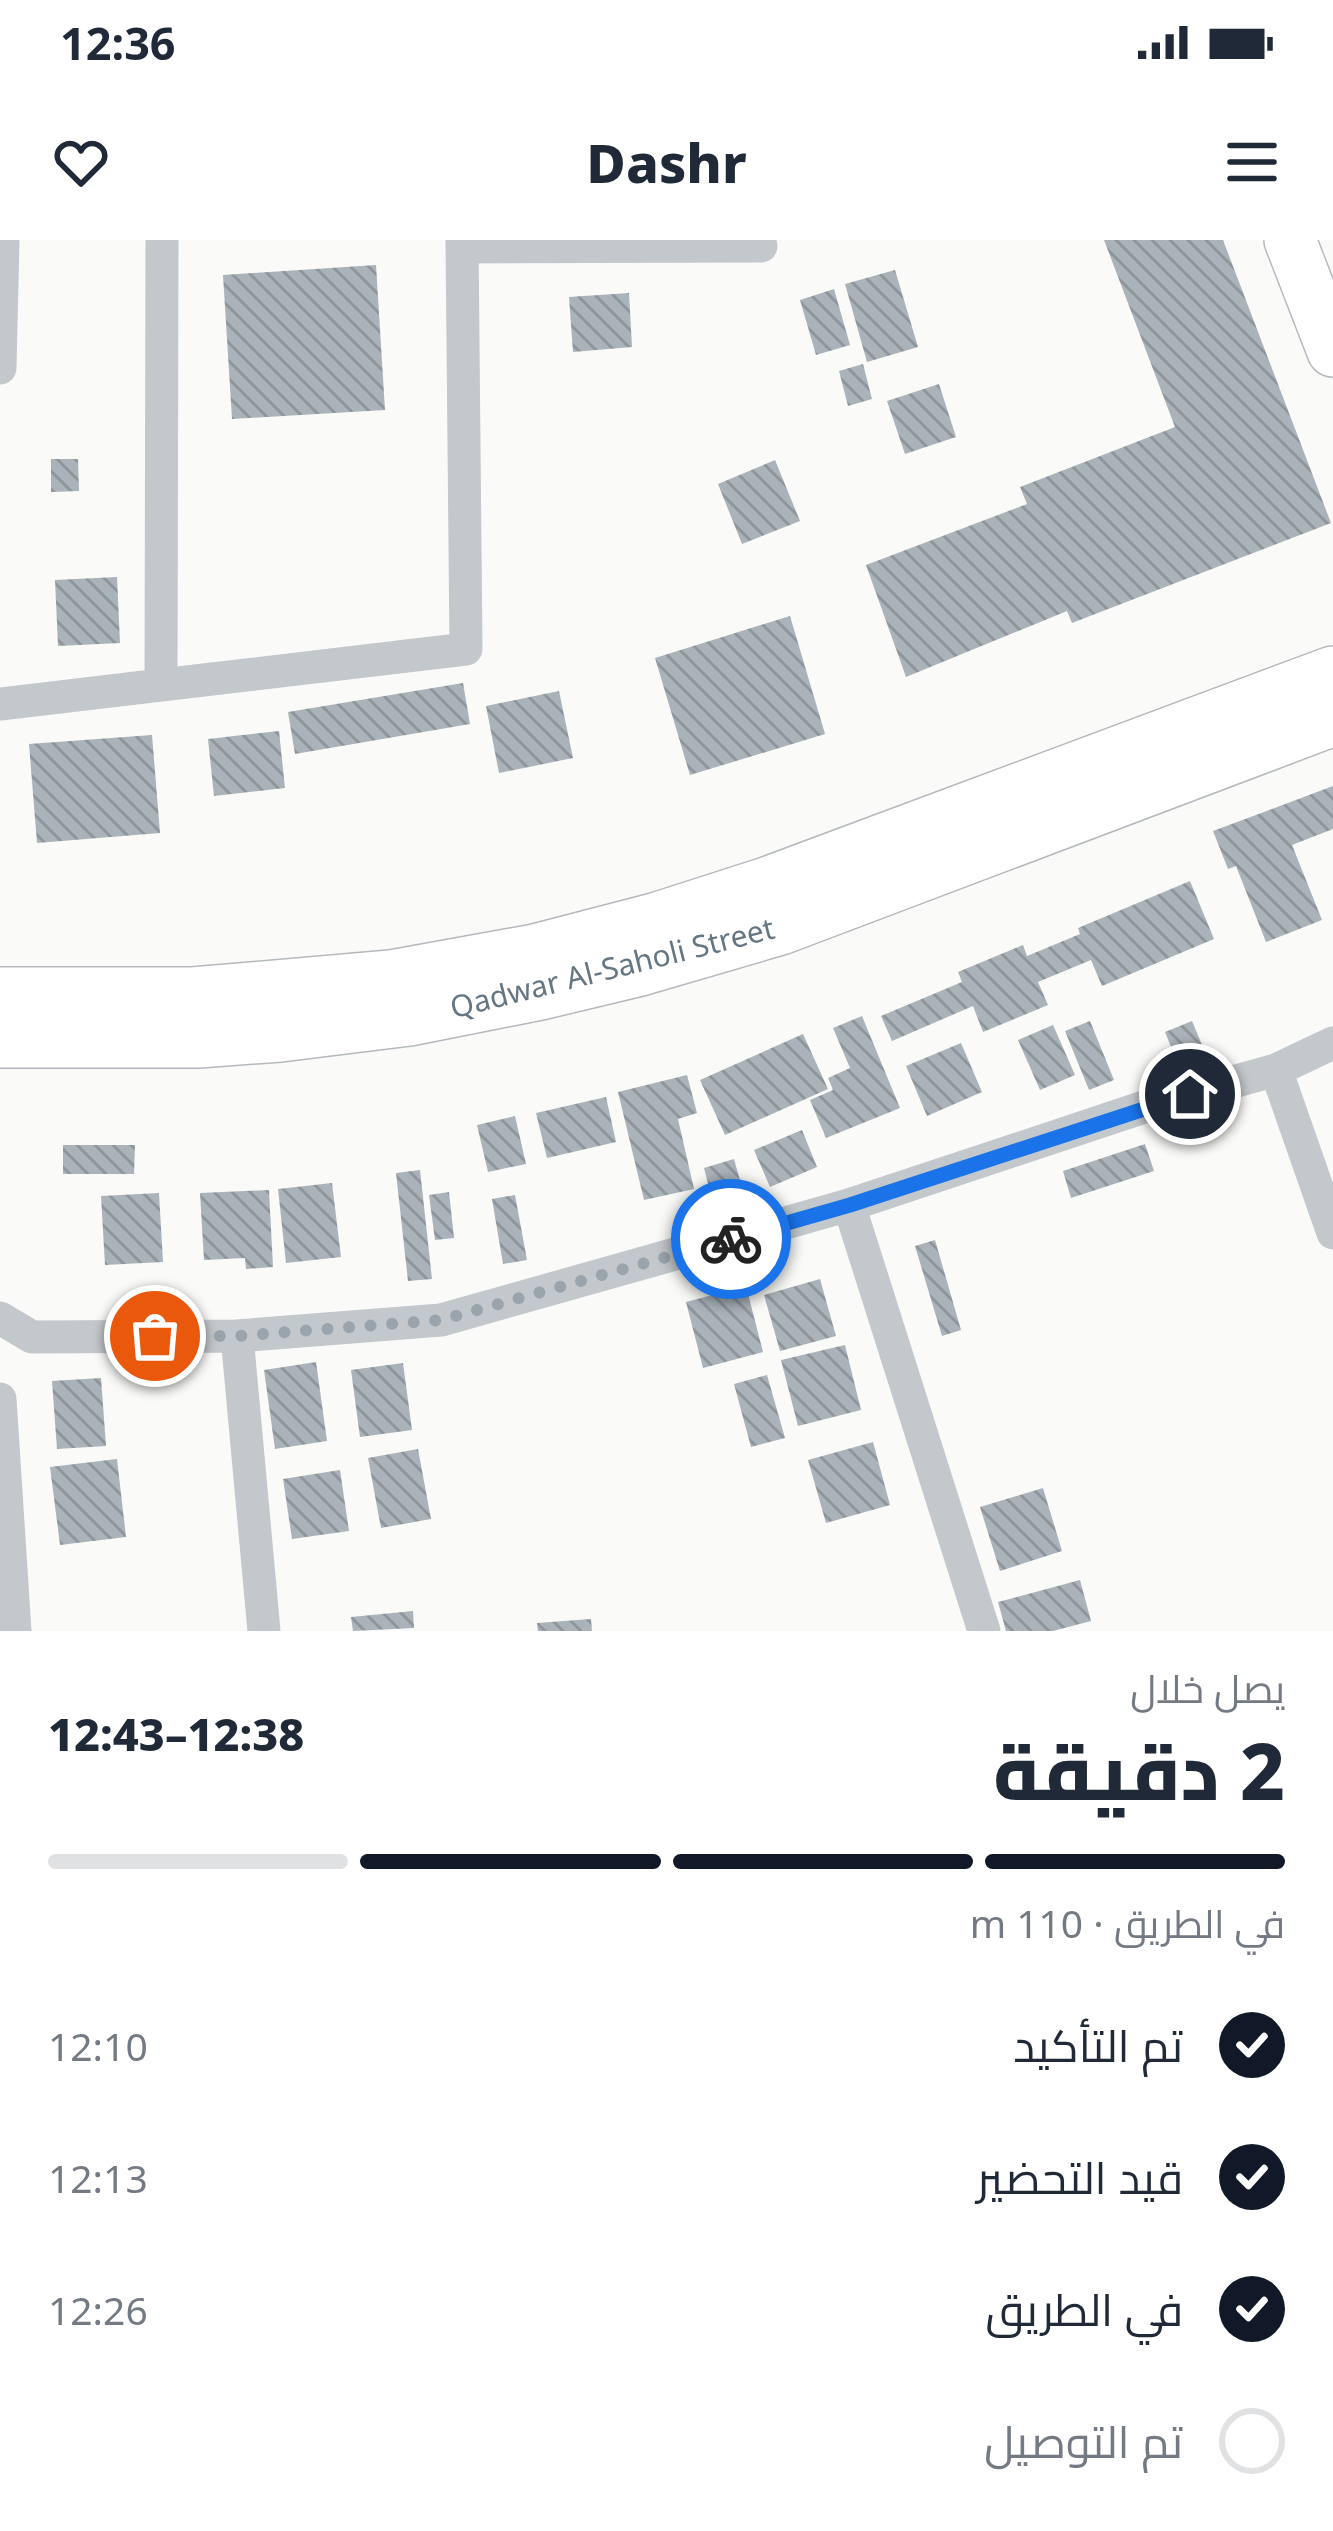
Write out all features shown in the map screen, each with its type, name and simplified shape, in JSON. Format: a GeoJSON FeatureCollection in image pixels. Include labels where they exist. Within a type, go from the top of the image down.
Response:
{"type":"FeatureCollection","features":[{"type":"Feature","properties":{"kind":"highway"},"geometry":{"type":"LineString","coordinates":[[0,996],[193,996],[391,979],[535,953],[767,886],[1324,684]]}},
{"type":"Feature","properties":{"kind":"highway","name":"Qadwar Al-Saholi Street"},"geometry":{"type":"LineString","coordinates":[[0,1039],[198,1039],[280,1033],[410,1017],[640,967],[780,926],[1324,684]]}},
{"type":"Feature","properties":{"kind":"main road"},"geometry":{"type":"LineString","coordinates":[[1289,240],[1333,351]]}},
{"type":"Feature","properties":{"kind":"street"},"geometry":{"type":"LineString","coordinates":[[0,368],[3,240]]}},
{"type":"Feature","properties":{"kind":"street"},"geometry":{"type":"LineString","coordinates":[[161,685],[162,240]]}},
{"type":"Feature","properties":{"kind":"street"},"geometry":{"type":"LineString","coordinates":[[0,704],[466,649],[462,244],[761,246]]}},
{"type":"Feature","properties":{"kind":"street"},"geometry":{"type":"LineString","coordinates":[[0,1318],[32,1336],[237,1336],[441,1320],[850,1205],[1147,1106],[1276,1070],[1333,1043]]}},
{"type":"Feature","properties":{"kind":"street"},"geometry":{"type":"LineString","coordinates":[[1276,1070],[1333,1233]]}},
{"type":"Feature","properties":{"kind":"street"},"geometry":{"type":"LineString","coordinates":[[850,1205],[984,1631]]}},
{"type":"Feature","properties":{"kind":"street"},"geometry":{"type":"LineString","coordinates":[[237,1336],[264,1631]]}},
{"type":"Feature","properties":{"kind":"street"},"geometry":{"type":"LineString","coordinates":[[0,1400],[15,1631]]}},
{"type":"Feature","properties":{"kind":"building"},"geometry":{"type":"Polygon","coordinates":[[[1104,240],[1223,240],[1331,523],[1072,623],[1067,611],[906,677],[866,565],[1027,504],[1020,487],[1175,427],[1104,240]]]}},
{"type":"Feature","properties":{"kind":"building"},"geometry":{"type":"Polygon","coordinates":[[[376,265],[385,410],[232,419],[223,275],[376,265]]]}},
{"type":"Feature","properties":{"kind":"building"},"geometry":{"type":"Polygon","coordinates":[[[895,270],[918,347],[867,362],[845,284],[895,270]]]}},
{"type":"Feature","properties":{"kind":"building"},"geometry":{"type":"Polygon","coordinates":[[[834,289],[850,345],[816,355],[800,300],[834,289]]]}},
{"type":"Feature","properties":{"kind":"building"},"geometry":{"type":"Polygon","coordinates":[[[629,293],[632,347],[573,352],[569,297],[629,293]]]}},
{"type":"Feature","properties":{"kind":"building"},"geometry":{"type":"Polygon","coordinates":[[[863,364],[872,399],[848,406],[839,371],[863,364]]]}},
{"type":"Feature","properties":{"kind":"building"},"geometry":{"type":"Polygon","coordinates":[[[939,384],[956,437],[905,454],[887,401],[939,384]]]}},
{"type":"Feature","properties":{"kind":"building"},"geometry":{"type":"Polygon","coordinates":[[[51,459],[78,459],[79,491],[51,492],[51,459]]]}},
{"type":"Feature","properties":{"kind":"building"},"geometry":{"type":"Polygon","coordinates":[[[775,460],[800,521],[742,544],[718,484],[775,460]]]}},
{"type":"Feature","properties":{"kind":"building"},"geometry":{"type":"Polygon","coordinates":[[[117,577],[120,643],[58,646],[55,580],[117,577]]]}},
{"type":"Feature","properties":{"kind":"building"},"geometry":{"type":"Polygon","coordinates":[[[790,616],[825,734],[690,775],[655,658],[790,616]]]}},
{"type":"Feature","properties":{"kind":"building"},"geometry":{"type":"Polygon","coordinates":[[[463,683],[470,724],[295,754],[288,712],[463,683]]]}},
{"type":"Feature","properties":{"kind":"building"},"geometry":{"type":"Polygon","coordinates":[[[559,691],[573,758],[499,773],[486,706],[559,691]]]}},
{"type":"Feature","properties":{"kind":"building"},"geometry":{"type":"Polygon","coordinates":[[[279,731],[285,788],[214,796],[208,739],[279,731]]]}},
{"type":"Feature","properties":{"kind":"building"},"geometry":{"type":"Polygon","coordinates":[[[152,735],[160,833],[37,843],[29,744],[152,735]]]}},
{"type":"Feature","properties":{"kind":"building"},"geometry":{"type":"Polygon","coordinates":[[[1333,786],[1333,829],[1292,845],[1322,920],[1266,942],[1236,866],[1228,869],[1213,831],[1333,786]]]}},
{"type":"Feature","properties":{"kind":"building"},"geometry":{"type":"Polygon","coordinates":[[[1190,881],[1214,939],[1102,986],[1091,960],[1038,982],[1048,1005],[983,1032],[973,1006],[892,1041],[881,1016],[962,982],[958,972],[1023,945],[1027,956],[1080,934],[1078,928],[1190,881]]]}},
{"type":"Feature","properties":{"kind":"building"},"geometry":{"type":"Polygon","coordinates":[[[862,1016],[900,1108],[826,1138],[810,1100],[833,1090],[828,1078],[850,1068],[833,1028],[862,1016]]]}},
{"type":"Feature","properties":{"kind":"building"},"geometry":{"type":"Polygon","coordinates":[[[1090,1021],[1114,1080],[1089,1090],[1065,1031],[1090,1021]]]}},
{"type":"Feature","properties":{"kind":"building"},"geometry":{"type":"Polygon","coordinates":[[[1192,1021],[1205,1052],[1178,1064],[1165,1032],[1192,1021]]]}},
{"type":"Feature","properties":{"kind":"building"},"geometry":{"type":"Polygon","coordinates":[[[1053,1025],[1075,1075],[1040,1090],[1018,1040],[1053,1025]]]}},
{"type":"Feature","properties":{"kind":"building"},"geometry":{"type":"Polygon","coordinates":[[[803,1034],[828,1089],[725,1135],[700,1080],[803,1034]]]}},
{"type":"Feature","properties":{"kind":"building"},"geometry":{"type":"Polygon","coordinates":[[[961,1043],[982,1092],[927,1116],[906,1066],[961,1043]]]}},
{"type":"Feature","properties":{"kind":"building"},"geometry":{"type":"Polygon","coordinates":[[[687,1075],[697,1113],[678,1119],[694,1189],[644,1200],[618,1092],[687,1075]]]}},
{"type":"Feature","properties":{"kind":"building"},"geometry":{"type":"Polygon","coordinates":[[[606,1097],[616,1142],[547,1158],[536,1113],[606,1097]]]}},
{"type":"Feature","properties":{"kind":"building"},"geometry":{"type":"Polygon","coordinates":[[[515,1116],[526,1164],[488,1172],[477,1125],[515,1116]]]}},
{"type":"Feature","properties":{"kind":"building"},"geometry":{"type":"Polygon","coordinates":[[[802,1130],[817,1167],[770,1187],[754,1150],[802,1130]]]}},
{"type":"Feature","properties":{"kind":"building"},"geometry":{"type":"Polygon","coordinates":[[[1145,1144],[1154,1171],[1071,1198],[1063,1171],[1145,1144]]]}},
{"type":"Feature","properties":{"kind":"building"},"geometry":{"type":"Polygon","coordinates":[[[63,1145],[135,1145],[134,1174],[63,1174],[63,1145]]]}},
{"type":"Feature","properties":{"kind":"building"},"geometry":{"type":"Polygon","coordinates":[[[734,1159],[745,1198],[714,1206],[704,1168],[734,1159]]]}},
{"type":"Feature","properties":{"kind":"building"},"geometry":{"type":"Polygon","coordinates":[[[420,1170],[432,1279],[408,1281],[396,1173],[420,1170]]]}},
{"type":"Feature","properties":{"kind":"building"},"geometry":{"type":"Polygon","coordinates":[[[332,1183],[341,1257],[286,1263],[278,1189],[332,1183]]]}},
{"type":"Feature","properties":{"kind":"building"},"geometry":{"type":"Polygon","coordinates":[[[269,1190],[273,1267],[246,1269],[245,1258],[204,1260],[200,1193],[269,1190]]]}},
{"type":"Feature","properties":{"kind":"building"},"geometry":{"type":"Polygon","coordinates":[[[449,1192],[454,1238],[435,1240],[429,1195],[449,1192]]]}},
{"type":"Feature","properties":{"kind":"building"},"geometry":{"type":"Polygon","coordinates":[[[159,1193],[163,1262],[105,1265],[101,1196],[159,1193]]]}},
{"type":"Feature","properties":{"kind":"building"},"geometry":{"type":"Polygon","coordinates":[[[515,1195],[527,1260],[503,1264],[492,1199],[515,1195]]]}},
{"type":"Feature","properties":{"kind":"building"},"geometry":{"type":"Polygon","coordinates":[[[935,1240],[961,1330],[942,1336],[915,1246],[935,1240]]]}},
{"type":"Feature","properties":{"kind":"building"},"geometry":{"type":"Polygon","coordinates":[[[820,1279],[836,1336],[780,1351],[764,1295],[820,1279]]]}},
{"type":"Feature","properties":{"kind":"building"},"geometry":{"type":"Polygon","coordinates":[[[746,1286],[763,1352],[703,1368],[686,1302],[746,1286]]]}},
{"type":"Feature","properties":{"kind":"building"},"geometry":{"type":"Polygon","coordinates":[[[845,1345],[861,1410],[798,1426],[781,1360],[845,1345]]]}},
{"type":"Feature","properties":{"kind":"building"},"geometry":{"type":"Polygon","coordinates":[[[316,1362],[327,1441],[275,1449],[264,1370],[316,1362]]]}},
{"type":"Feature","properties":{"kind":"building"},"geometry":{"type":"Polygon","coordinates":[[[403,1363],[412,1430],[360,1437],[351,1370],[403,1363]]]}},
{"type":"Feature","properties":{"kind":"building"},"geometry":{"type":"Polygon","coordinates":[[[767,1375],[785,1438],[751,1447],[734,1384],[767,1375]]]}},
{"type":"Feature","properties":{"kind":"building"},"geometry":{"type":"Polygon","coordinates":[[[101,1378],[106,1446],[57,1449],[52,1381],[101,1378]]]}},
{"type":"Feature","properties":{"kind":"building"},"geometry":{"type":"Polygon","coordinates":[[[873,1442],[890,1505],[826,1523],[808,1460],[873,1442]]]}},
{"type":"Feature","properties":{"kind":"building"},"geometry":{"type":"Polygon","coordinates":[[[418,1449],[431,1519],[381,1528],[368,1458],[418,1449]]]}},
{"type":"Feature","properties":{"kind":"building"},"geometry":{"type":"Polygon","coordinates":[[[117,1459],[126,1537],[60,1545],[50,1467],[117,1459]]]}},
{"type":"Feature","properties":{"kind":"building"},"geometry":{"type":"Polygon","coordinates":[[[340,1470],[349,1531],[292,1539],[283,1479],[340,1470]]]}},
{"type":"Feature","properties":{"kind":"building"},"geometry":{"type":"Polygon","coordinates":[[[1043,1488],[1062,1551],[1000,1571],[980,1507],[1043,1488]]]}},
{"type":"Feature","properties":{"kind":"building"},"geometry":{"type":"Polygon","coordinates":[[[1080,1580],[1091,1621],[1053,1631],[1006,1631],[998,1602],[1080,1580]]]}},
{"type":"Feature","properties":{"kind":"building"},"geometry":{"type":"Polygon","coordinates":[[[413,1611],[414,1628],[353,1631],[351,1617],[413,1611]]]}},
{"type":"Feature","properties":{"kind":"building"},"geometry":{"type":"Polygon","coordinates":[[[591,1619],[592,1631],[538,1631],[537,1623],[591,1619]]]}},
{"type":"Feature","properties":{"kind":"way so far"},"geometry":{"type":"LineString","coordinates":[[155,1336],[237,1336],[441,1320],[731,1239]]}},
{"type":"Feature","properties":{"kind":"route"},"geometry":{"type":"LineString","coordinates":[[731,1239],[1190,1094]]}}]}
